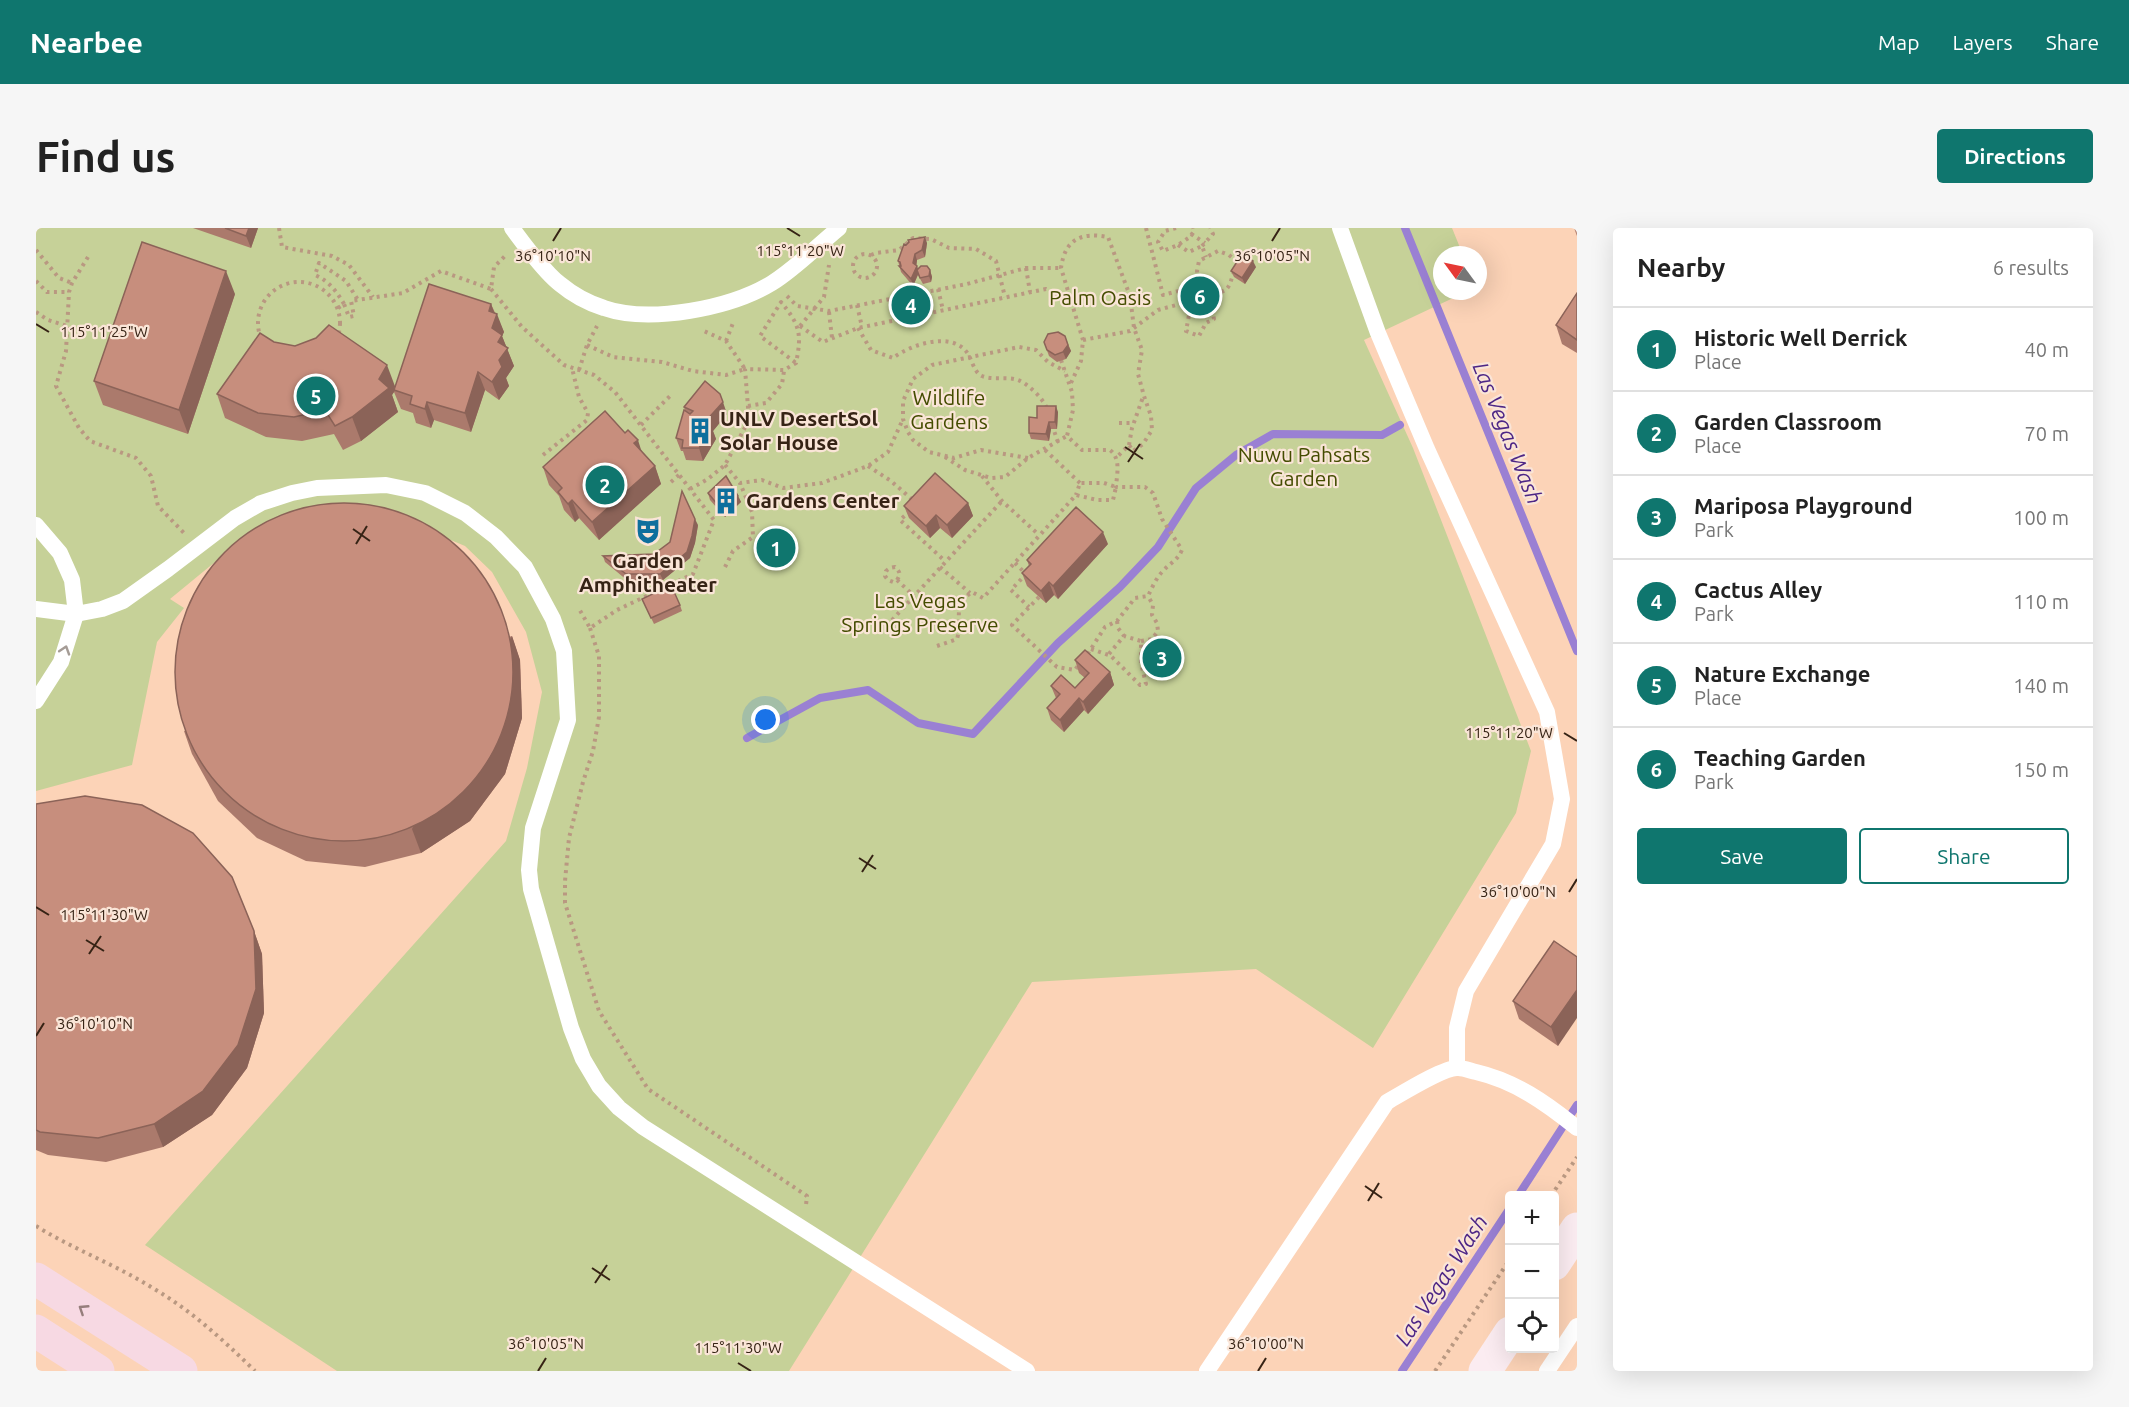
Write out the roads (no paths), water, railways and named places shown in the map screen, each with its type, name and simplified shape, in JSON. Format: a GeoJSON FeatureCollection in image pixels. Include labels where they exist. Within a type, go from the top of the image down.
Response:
{"type":"FeatureCollection","features":[{"type":"Feature","properties":{"kind":"main road"},"geometry":{"type":"LineString","coordinates":[[1559,1256],[1577,1229]]}},
{"type":"Feature","properties":{"kind":"main road"},"geometry":{"type":"LineString","coordinates":[[36,1279],[131,1340],[164,1367]]}},
{"type":"Feature","properties":{"kind":"main road"},"geometry":{"type":"LineString","coordinates":[[36,1331],[98,1371]]}},
{"type":"Feature","properties":{"kind":"main road"},"geometry":{"type":"LineString","coordinates":[[1485,1371],[1505,1339]]}},
{"type":"Feature","properties":{"kind":"main road"},"geometry":{"type":"LineString","coordinates":[[110,1371],[131,1340]]}},
{"type":"Feature","properties":{"kind":"lane"},"geometry":{"type":"LineString","coordinates":[[512,228],[558,283],[583,299],[605,309],[636,313],[678,314],[732,302],[752,294],[773,282],[839,228]]}},
{"type":"Feature","properties":{"kind":"lane"},"geometry":{"type":"LineString","coordinates":[[1340,228],[1378,333],[1427,449],[1546,712],[1562,799],[1553,844],[1466,991],[1457,1028],[1457,1067]]}},
{"type":"Feature","properties":{"kind":"lane"},"geometry":{"type":"LineString","coordinates":[[36,609],[76,614],[102,609],[123,601],[252,508],[292,493],[317,488],[386,485],[424,493],[465,513],[496,537],[519,560],[553,619],[564,651],[568,720],[533,828],[529,870],[531,889],[571,1028],[583,1059],[598,1086],[619,1108],[643,1127],[1027,1371]]}},
{"type":"Feature","properties":{"kind":"lane"},"geometry":{"type":"LineString","coordinates":[[36,525],[60,553],[72,580],[76,614],[61,662],[36,701]]}},
{"type":"Feature","properties":{"kind":"lane"},"geometry":{"type":"LineString","coordinates":[[1207,1371],[1387,1102],[1421,1082],[1457,1067],[1495,1076],[1513,1084],[1557,1112],[1577,1128]]}},
{"type":"Feature","properties":{"kind":"lane"},"geometry":{"type":"LineString","coordinates":[[1547,1371],[1577,1326]]}},
{"type":"Feature","properties":{"kind":"waterway","name":"Las Vegas Wash"},"geometry":{"type":"LineString","coordinates":[[1405,228],[1577,651]]}},
{"type":"Feature","properties":{"kind":"waterway"},"geometry":{"type":"LineString","coordinates":[[747,738],[820,698],[868,690],[918,723],[973,734],[1058,643],[1120,587],[1158,547],[1196,488],[1236,455],[1273,434],[1382,435],[1400,425]]}},
{"type":"Feature","properties":{"kind":"waterway","name":"Las Vegas Wash"},"geometry":{"type":"LineString","coordinates":[[1521,1191],[1577,1105]]}},
{"type":"Feature","properties":{"kind":"waterway","name":"Las Vegas Wash"},"geometry":{"type":"LineString","coordinates":[[1402,1371],[1505,1216]]}},
{"type":"Feature","properties":{"kind":"place","name":"Teaching Garden"},"geometry":{"type":"Point","coordinates":[1200,296]}},
{"type":"Feature","properties":{"kind":"place","name":"Cactus Alley"},"geometry":{"type":"Point","coordinates":[911,305]}},
{"type":"Feature","properties":{"kind":"place","name":"Nature Exchange"},"geometry":{"type":"Point","coordinates":[316,396]}},
{"type":"Feature","properties":{"kind":"place","name":"UNLV DesertSol Solar House"},"geometry":{"type":"Point","coordinates":[700,431]}},
{"type":"Feature","properties":{"kind":"place","name":"Garden Classroom"},"geometry":{"type":"Point","coordinates":[605,485]}},
{"type":"Feature","properties":{"kind":"place","name":"Gardens Center"},"geometry":{"type":"Point","coordinates":[726,501]}},
{"type":"Feature","properties":{"kind":"place","name":"Garden Amphitheater"},"geometry":{"type":"Point","coordinates":[648,531]}},
{"type":"Feature","properties":{"kind":"place","name":"Historic Well Derrick"},"geometry":{"type":"Point","coordinates":[776,548]}},
{"type":"Feature","properties":{"kind":"place","name":"Mariposa Playground"},"geometry":{"type":"Point","coordinates":[1162,658]}},
{"type":"Feature","properties":{"kind":"park label","name":"Palm Oasis"},"geometry":{"type":"Point","coordinates":[1100,298]}},
{"type":"Feature","properties":{"kind":"park label","name":"Wildlife Gardens"},"geometry":{"type":"Point","coordinates":[949,410]}},
{"type":"Feature","properties":{"kind":"park label","name":"Nuwu Pahsats Garden"},"geometry":{"type":"Point","coordinates":[1304,467]}},
{"type":"Feature","properties":{"kind":"park label","name":"Las Vegas Springs Preserve"},"geometry":{"type":"Point","coordinates":[920,613]}}]}
